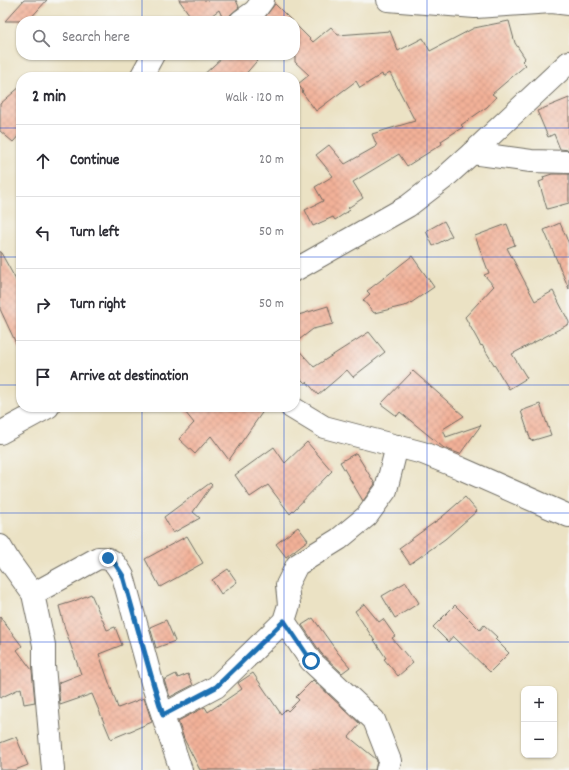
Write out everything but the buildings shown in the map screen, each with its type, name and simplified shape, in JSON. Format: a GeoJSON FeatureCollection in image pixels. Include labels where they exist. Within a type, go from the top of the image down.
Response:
{"type":"FeatureCollection","features":[{"type":"Feature","properties":{"kind":"street"},"geometry":{"type":"LineString","coordinates":[[248,16],[255,11],[263,0]]}},
{"type":"Feature","properties":{"kind":"street"},"geometry":{"type":"LineString","coordinates":[[388,0],[474,3],[552,2],[569,4]]}},
{"type":"Feature","properties":{"kind":"street"},"geometry":{"type":"LineString","coordinates":[[144,72],[150,60]]}},
{"type":"Feature","properties":{"kind":"street"},"geometry":{"type":"LineString","coordinates":[[300,267],[408,206],[443,179],[569,62]]}},
{"type":"Feature","properties":{"kind":"street"},"geometry":{"type":"LineString","coordinates":[[472,153],[531,161],[569,162]]}},
{"type":"Feature","properties":{"kind":"street"},"geometry":{"type":"LineString","coordinates":[[0,433],[39,412]]}},
{"type":"Feature","properties":{"kind":"street"},"geometry":{"type":"LineString","coordinates":[[299,412],[324,427],[423,453],[569,516]]}},
{"type":"Feature","properties":{"kind":"street"},"geometry":{"type":"LineString","coordinates":[[163,715],[216,687],[284,621],[289,605],[287,585],[297,565],[339,538],[367,516],[386,490],[397,446]]}},
{"type":"Feature","properties":{"kind":"street"},"geometry":{"type":"LineString","coordinates":[[0,546],[33,594],[44,646],[44,666],[53,770]]}},
{"type":"Feature","properties":{"kind":"street"},"geometry":{"type":"LineString","coordinates":[[33,594],[98,558],[108,558],[114,562],[123,576],[154,686],[181,770]]}},
{"type":"Feature","properties":{"kind":"street"},"geometry":{"type":"LineString","coordinates":[[284,621],[311,661],[374,720],[390,761],[387,770]]}},
{"type":"Feature","properties":{"kind":"route"},"geometry":{"type":"LineString","coordinates":[[108,558],[114,562],[123,576],[163,715],[216,687],[284,621],[311,661]]}}]}
